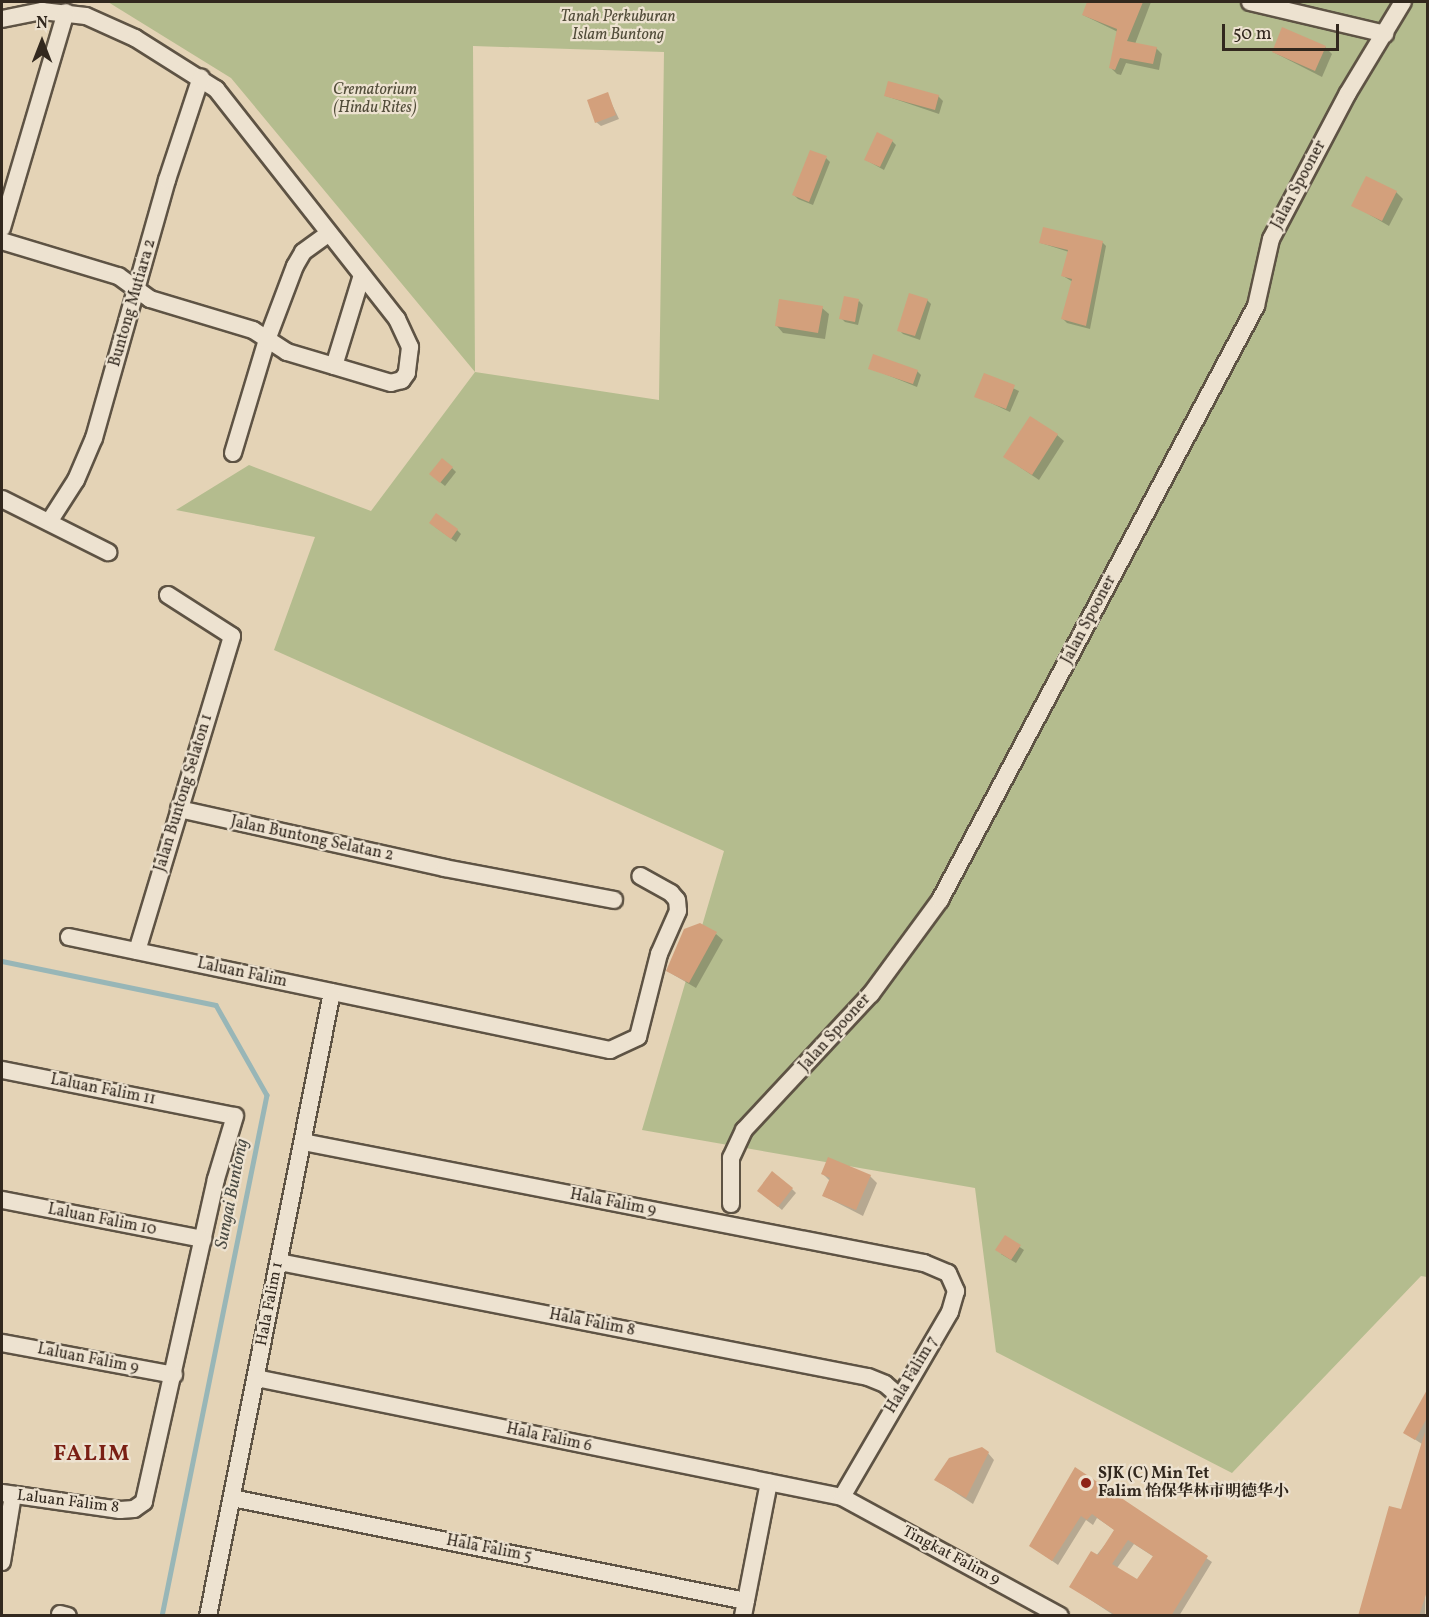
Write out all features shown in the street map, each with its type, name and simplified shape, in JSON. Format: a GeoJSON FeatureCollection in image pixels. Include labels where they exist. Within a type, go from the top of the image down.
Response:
{"type":"FeatureCollection","features":[{"type":"Feature","properties":{"kind":"street"},"geometry":{"type":"LineString","coordinates":[[1250,2],[1385,34]]}},
{"type":"Feature","properties":{"kind":"street","name":"Jalan Spooner"},"geometry":{"type":"LineString","coordinates":[[731,1204],[731,1158],[744,1130],[876,988],[940,900],[1256,306],[1271,239],[1348,93],[1403,2]]}},
{"type":"Feature","properties":{"kind":"street"},"geometry":{"type":"LineString","coordinates":[[2,19],[42,11],[66,12],[107,23],[201,77],[232,105],[406,334],[410,347],[407,373],[402,380],[391,383],[279,349],[253,330],[150,298],[118,276],[2,241]]}},
{"type":"Feature","properties":{"kind":"street"},"geometry":{"type":"LineString","coordinates":[[2,228],[66,12]]}},
{"type":"Feature","properties":{"kind":"street","name":"Buntong Mutiara 2"},"geometry":{"type":"LineString","coordinates":[[49,522],[76,480],[94,438],[201,77]]}},
{"type":"Feature","properties":{"kind":"street"},"geometry":{"type":"LineString","coordinates":[[233,453],[267,340],[295,266],[303,252],[329,233]]}},
{"type":"Feature","properties":{"kind":"street"},"geometry":{"type":"LineString","coordinates":[[334,366],[362,274]]}},
{"type":"Feature","properties":{"kind":"street"},"geometry":{"type":"LineString","coordinates":[[2,499],[108,552]]}},
{"type":"Feature","properties":{"kind":"street","name":"Jalan Buntong Selaton 1"},"geometry":{"type":"LineString","coordinates":[[137,951],[232,636],[168,595]]}},
{"type":"Feature","properties":{"kind":"street","name":"Jalan Buntong Selatan 2"},"geometry":{"type":"LineString","coordinates":[[179,810],[445,868],[614,900]]}},
{"type":"Feature","properties":{"kind":"street","name":"Laluan Falim"},"geometry":{"type":"LineString","coordinates":[[69,937],[610,1050],[633,1042],[638,1037],[659,954],[678,911],[677,900],[671,893],[640,876]]}},
{"type":"Feature","properties":{"kind":"street","name":"Hala Falim 1"},"geometry":{"type":"LineString","coordinates":[[208,1616],[332,992]]}},
{"type":"Feature","properties":{"kind":"street","name":"Laluan Falim 11"},"geometry":{"type":"LineString","coordinates":[[2,1070],[235,1116],[203,1239]]}},
{"type":"Feature","properties":{"kind":"street","name":"Hala Falim 9"},"geometry":{"type":"LineString","coordinates":[[303,1142],[924,1263]]}},
{"type":"Feature","properties":{"kind":"street","name":"Laluan Falim 10"},"geometry":{"type":"LineString","coordinates":[[2,1200],[203,1239]]}},
{"type":"Feature","properties":{"kind":"street"},"geometry":{"type":"LineString","coordinates":[[174,1375],[203,1239]]}},
{"type":"Feature","properties":{"kind":"street","name":"Hala Falim 8"},"geometry":{"type":"LineString","coordinates":[[279,1262],[868,1377],[885,1384],[899,1396]]}},
{"type":"Feature","properties":{"kind":"street","name":"Hala Falim 7"},"geometry":{"type":"LineString","coordinates":[[842,1497],[950,1312],[956,1291],[948,1273],[924,1263]]}},
{"type":"Feature","properties":{"kind":"street","name":"Laluan Falim 9"},"geometry":{"type":"LineString","coordinates":[[2,1343],[174,1375]]}},
{"type":"Feature","properties":{"kind":"street","name":"Laluan Falim 8"},"geometry":{"type":"LineString","coordinates":[[7,1494],[134,1509],[144,1502],[150,1491],[174,1375]]}},
{"type":"Feature","properties":{"kind":"street","name":"Hala Falim 6"},"geometry":{"type":"LineString","coordinates":[[256,1378],[842,1497]]}},
{"type":"Feature","properties":{"kind":"street"},"geometry":{"type":"LineString","coordinates":[[744,1608],[769,1482]]}},
{"type":"Feature","properties":{"kind":"street"},"geometry":{"type":"LineString","coordinates":[[2,1562],[7,1494]]}},
{"type":"Feature","properties":{"kind":"street","name":"Tingkat Falim 9"},"geometry":{"type":"LineString","coordinates":[[842,1497],[1060,1616]]}},
{"type":"Feature","properties":{"kind":"street","name":"Hala Falim 5"},"geometry":{"type":"LineString","coordinates":[[232,1498],[744,1608]]}},
{"type":"Feature","properties":{"kind":"green space"},"geometry":{"type":"Polygon","coordinates":[[[108,2],[1427,2],[1427,1277],[1421,1276],[1232,1473],[996,1352],[975,1188],[642,1130],[724,851],[274,650],[315,537],[176,510],[249,465],[371,511],[475,372],[231,78],[108,2]],[[473,46],[475,372],[659,400],[664,52],[473,46]]]}},
{"type":"Feature","properties":{"kind":"building"},"geometry":{"type":"Polygon","coordinates":[[[1087,2],[1143,2],[1127,41],[1157,47],[1153,64],[1120,58],[1115,70],[1109,68],[1117,29],[1082,15],[1087,2]]]}},
{"type":"Feature","properties":{"kind":"building"},"geometry":{"type":"Polygon","coordinates":[[[1282,27],[1326,46],[1315,71],[1272,52],[1282,27]]]}},
{"type":"Feature","properties":{"kind":"building"},"geometry":{"type":"Polygon","coordinates":[[[888,81],[939,95],[935,110],[884,96],[888,81]]]}},
{"type":"Feature","properties":{"kind":"building"},"geometry":{"type":"Polygon","coordinates":[[[608,92],[616,115],[595,123],[587,100],[608,92]]]}},
{"type":"Feature","properties":{"kind":"building"},"geometry":{"type":"Polygon","coordinates":[[[877,132],[893,140],[880,167],[864,160],[877,132]]]}},
{"type":"Feature","properties":{"kind":"building"},"geometry":{"type":"Polygon","coordinates":[[[810,150],[827,156],[809,202],[792,195],[810,150]]]}},
{"type":"Feature","properties":{"kind":"building"},"geometry":{"type":"Polygon","coordinates":[[[1366,176],[1397,191],[1382,221],[1351,206],[1366,176]]]}},
{"type":"Feature","properties":{"kind":"building"},"geometry":{"type":"Polygon","coordinates":[[[1043,227],[1103,241],[1086,326],[1061,319],[1072,279],[1061,276],[1068,250],[1039,243],[1043,227]]]}},
{"type":"Feature","properties":{"kind":"building"},"geometry":{"type":"Polygon","coordinates":[[[909,293],[928,299],[915,336],[897,331],[909,293]]]}},
{"type":"Feature","properties":{"kind":"building"},"geometry":{"type":"Polygon","coordinates":[[[844,296],[859,299],[855,322],[839,319],[844,296]]]}},
{"type":"Feature","properties":{"kind":"building"},"geometry":{"type":"Polygon","coordinates":[[[779,299],[823,306],[818,333],[775,326],[779,299]]]}},
{"type":"Feature","properties":{"kind":"building"},"geometry":{"type":"Polygon","coordinates":[[[873,354],[918,370],[913,384],[868,369],[873,354]]]}},
{"type":"Feature","properties":{"kind":"building"},"geometry":{"type":"Polygon","coordinates":[[[984,373],[1015,385],[1006,409],[974,397],[984,373]]]}},
{"type":"Feature","properties":{"kind":"building"},"geometry":{"type":"Polygon","coordinates":[[[1030,416],[1058,434],[1032,475],[1003,457],[1030,416]]]}},
{"type":"Feature","properties":{"kind":"building"},"geometry":{"type":"Polygon","coordinates":[[[442,458],[453,467],[440,483],[429,474],[442,458]]]}},
{"type":"Feature","properties":{"kind":"building"},"geometry":{"type":"Polygon","coordinates":[[[436,513],[458,529],[451,539],[429,523],[436,513]]]}},
{"type":"Feature","properties":{"kind":"building"},"geometry":{"type":"Polygon","coordinates":[[[700,923],[717,932],[689,983],[666,971],[684,929],[700,923]]]}},
{"type":"Feature","properties":{"kind":"building"},"geometry":{"type":"Polygon","coordinates":[[[828,1157],[871,1175],[856,1210],[822,1196],[830,1178],[821,1174],[828,1157]]]}},
{"type":"Feature","properties":{"kind":"building"},"geometry":{"type":"Polygon","coordinates":[[[772,1171],[793,1188],[778,1207],[757,1191],[772,1171]]]}},
{"type":"Feature","properties":{"kind":"building"},"geometry":{"type":"Polygon","coordinates":[[[1005,1235],[1021,1245],[1011,1260],[995,1250],[1005,1235]]]}},
{"type":"Feature","properties":{"kind":"building"},"geometry":{"type":"Polygon","coordinates":[[[1428,1388],[1428,1416],[1415,1440],[1403,1433],[1428,1388]]]}},
{"type":"Feature","properties":{"kind":"building"},"geometry":{"type":"Polygon","coordinates":[[[1425,1432],[1428,1588],[1419,1616],[1358,1616],[1389,1506],[1401,1509],[1425,1432]]]}},
{"type":"Feature","properties":{"kind":"building"},"geometry":{"type":"Polygon","coordinates":[[[982,1447],[989,1452],[966,1498],[934,1480],[949,1458],[982,1447]]]}},
{"type":"Feature","properties":{"kind":"building"},"geometry":{"type":"Polygon","coordinates":[[[1075,1467],[1208,1556],[1171,1616],[1117,1616],[1069,1587],[1091,1551],[1098,1555],[1114,1530],[1092,1514],[1087,1520],[1081,1516],[1052,1561],[1029,1546],[1075,1467]],[[1128,1540],[1112,1564],[1137,1579],[1153,1556],[1128,1540]]]}},
{"type":"Feature","properties":{"kind":"waterway","name":"Sungai Buntong"},"geometry":{"type":"LineString","coordinates":[[2,961],[216,1005],[267,1095],[162,1616]]}},
{"type":"Feature","properties":{"kind":"place","name":"SJK (C) Min Tet Falim 怡保华林市明德华小"},"geometry":{"type":"Point","coordinates":[1086,1483]}},
{"type":"Feature","properties":{"kind":"district","name":"FALIM"},"geometry":{"type":"Point","coordinates":[92,1455]}},
{"type":"Feature","properties":{"kind":"park label","name":"Tanah Perkuburan Islam Buntong"},"geometry":{"type":"Point","coordinates":[618,26]}},
{"type":"Feature","properties":{"kind":"park label","name":"Crematorium (Hindu Rites)"},"geometry":{"type":"Point","coordinates":[375,99]}}]}
